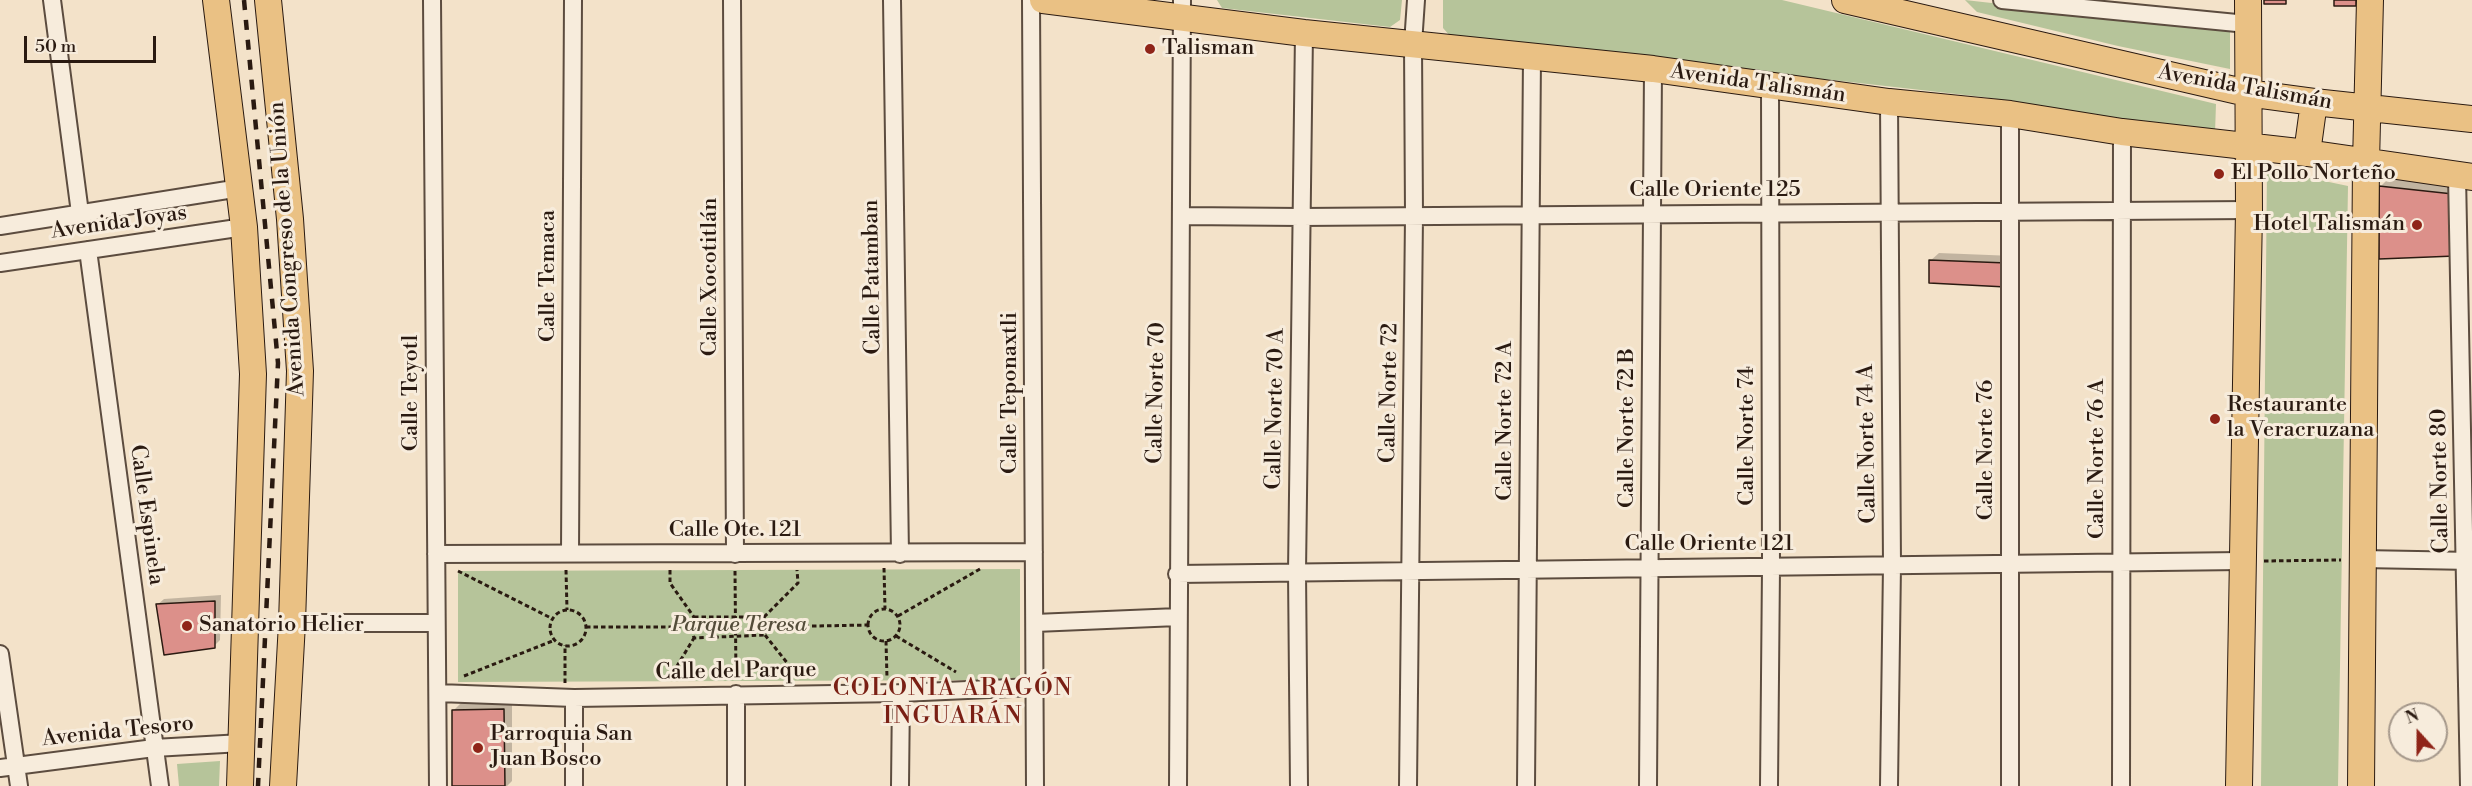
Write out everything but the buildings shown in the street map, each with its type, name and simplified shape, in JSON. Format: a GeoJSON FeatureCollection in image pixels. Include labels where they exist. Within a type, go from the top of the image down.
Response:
{"type":"FeatureCollection","features":[{"type":"Feature","properties":{"kind":"main road","name":"Avenida Congreso de la Unión"},"geometry":{"type":"LineString","coordinates":[[216,0],[244,227],[253,374],[240,786]]}},
{"type":"Feature","properties":{"kind":"main road","name":"Avenida Congreso de la Unión"},"geometry":{"type":"LineString","coordinates":[[268,0],[290,219],[300,372],[283,786]]}},
{"type":"Feature","properties":{"kind":"main road","name":"Avenida Talismán"},"geometry":{"type":"LineString","coordinates":[[1043,0],[1181,9],[1304,33],[1653,69],[1770,87],[2010,114],[2122,132],[2307,153],[2465,176]]}},
{"type":"Feature","properties":{"kind":"main road","name":"Avenida Talismán"},"geometry":{"type":"LineString","coordinates":[[1845,0],[2247,93],[2472,119]]}},
{"type":"Feature","properties":{"kind":"main road"},"geometry":{"type":"LineString","coordinates":[[2361,786],[2366,163],[2370,0]]}},
{"type":"Feature","properties":{"kind":"main road"},"geometry":{"type":"LineString","coordinates":[[2239,786],[2241,561],[2249,210],[2247,12]]}},
{"type":"Feature","properties":{"kind":"main road"},"geometry":{"type":"LineString","coordinates":[[2307,153],[2314,102]]}},
{"type":"Feature","properties":{"kind":"street"},"geometry":{"type":"LineString","coordinates":[[52,0],[80,213]]}},
{"type":"Feature","properties":{"kind":"street","name":"Calle Teyotl"},"geometry":{"type":"LineString","coordinates":[[432,0],[438,786]]}},
{"type":"Feature","properties":{"kind":"street","name":"Calle Temaca"},"geometry":{"type":"LineString","coordinates":[[568,559],[573,0]]}},
{"type":"Feature","properties":{"kind":"street","name":"Calle Xocotitlán"},"geometry":{"type":"LineString","coordinates":[[732,0],[735,554]]}},
{"type":"Feature","properties":{"kind":"street","name":"Calle Patamban"},"geometry":{"type":"LineString","coordinates":[[892,0],[900,554]]}},
{"type":"Feature","properties":{"kind":"street","name":"Calle Teponaxtli"},"geometry":{"type":"LineString","coordinates":[[1030,0],[1035,786]]}},
{"type":"Feature","properties":{"kind":"street","name":"Calle Norte 72"},"geometry":{"type":"LineString","coordinates":[[1408,786],[1414,216],[1413,44],[1416,0]]}},
{"type":"Feature","properties":{"kind":"street"},"geometry":{"type":"LineString","coordinates":[[2002,0],[2247,12]]}},
{"type":"Feature","properties":{"kind":"street","name":"Calle Norte 70"},"geometry":{"type":"LineString","coordinates":[[1178,786],[1177,574],[1182,216],[1181,9]]}},
{"type":"Feature","properties":{"kind":"street","name":"Calle Norte 70 A"},"geometry":{"type":"LineString","coordinates":[[1299,786],[1297,572],[1304,33]]}},
{"type":"Feature","properties":{"kind":"street","name":"Calle Norte 72 A"},"geometry":{"type":"LineString","coordinates":[[1527,786],[1529,214],[1532,57]]}},
{"type":"Feature","properties":{"kind":"street","name":"Calle Norte 72 B"},"geometry":{"type":"LineString","coordinates":[[1648,786],[1653,69]]}},
{"type":"Feature","properties":{"kind":"street","name":"Calle Norte 74"},"geometry":{"type":"LineString","coordinates":[[1768,786],[1771,568],[1770,87]]}},
{"type":"Feature","properties":{"kind":"street","name":"Calle Norte 74 A"},"geometry":{"type":"LineString","coordinates":[[1889,102],[1892,565],[1889,786]]}},
{"type":"Feature","properties":{"kind":"street","name":"Calle Norte 76"},"geometry":{"type":"LineString","coordinates":[[2010,114],[2010,786]]}},
{"type":"Feature","properties":{"kind":"street","name":"Calle Norte 76 A"},"geometry":{"type":"LineString","coordinates":[[2121,786],[2122,132]]}},
{"type":"Feature","properties":{"kind":"street","name":"Calle Norte 80"},"geometry":{"type":"LineString","coordinates":[[2465,176],[2469,786]]}},
{"type":"Feature","properties":{"kind":"street","name":"Avenida Joyas"},"geometry":{"type":"LineString","coordinates":[[0,226],[240,188]]}},
{"type":"Feature","properties":{"kind":"street","name":"Calle Oriente 125"},"geometry":{"type":"LineString","coordinates":[[1182,216],[2249,210]]}},
{"type":"Feature","properties":{"kind":"street","name":"Avenida Joyas"},"geometry":{"type":"LineString","coordinates":[[0,263],[244,227]]}},
{"type":"Feature","properties":{"kind":"street","name":"Calle Espinela"},"geometry":{"type":"LineString","coordinates":[[88,250],[160,786]]}},
{"type":"Feature","properties":{"kind":"street","name":"Calle Ote. 121"},"geometry":{"type":"LineString","coordinates":[[436,554],[568,559],[735,554],[1034,552]]}},
{"type":"Feature","properties":{"kind":"street"},"geometry":{"type":"LineString","coordinates":[[2362,559],[2469,562]]}},
{"type":"Feature","properties":{"kind":"street","name":"Calle Oriente 121"},"geometry":{"type":"LineString","coordinates":[[1177,574],[1892,565],[2121,565],[2241,561]]}},
{"type":"Feature","properties":{"kind":"street"},"geometry":{"type":"LineString","coordinates":[[1035,623],[1178,617]]}},
{"type":"Feature","properties":{"kind":"street"},"geometry":{"type":"LineString","coordinates":[[291,623],[435,623]]}},
{"type":"Feature","properties":{"kind":"street"},"geometry":{"type":"LineString","coordinates":[[0,654],[8,767],[19,786]]}},
{"type":"Feature","properties":{"kind":"street","name":"Calle del Parque"},"geometry":{"type":"LineString","coordinates":[[438,693],[574,698],[894,688],[1034,687]]}},
{"type":"Feature","properties":{"kind":"street"},"geometry":{"type":"LineString","coordinates":[[894,688],[900,786]]}},
{"type":"Feature","properties":{"kind":"street"},"geometry":{"type":"LineString","coordinates":[[736,694],[736,786]]}},
{"type":"Feature","properties":{"kind":"street"},"geometry":{"type":"LineString","coordinates":[[574,698],[574,786]]}},
{"type":"Feature","properties":{"kind":"street","name":"Avenida Tesoro"},"geometry":{"type":"LineString","coordinates":[[8,767],[154,748],[242,743]]}},
{"type":"Feature","properties":{"kind":"path"},"geometry":{"type":"LineString","coordinates":[[735,554],[736,694]]}},
{"type":"Feature","properties":{"kind":"path"},"geometry":{"type":"LineString","coordinates":[[567,610],[568,559]]}},
{"type":"Feature","properties":{"kind":"path"},"geometry":{"type":"LineString","coordinates":[[2241,561],[2362,559]]}},
{"type":"Feature","properties":{"kind":"path"},"geometry":{"type":"LineString","coordinates":[[670,565],[669,583],[693,617],[691,627],[694,638],[674,671],[674,683]]}},
{"type":"Feature","properties":{"kind":"path"},"geometry":{"type":"LineString","coordinates":[[693,617],[764,617],[798,584],[797,565]]}},
{"type":"Feature","properties":{"kind":"path"},"geometry":{"type":"LineString","coordinates":[[884,565],[885,609]]}},
{"type":"Feature","properties":{"kind":"path"},"geometry":{"type":"LineString","coordinates":[[898,616],[987,565]]}},
{"type":"Feature","properties":{"kind":"path"},"geometry":{"type":"LineString","coordinates":[[457,570],[553,618]]}},
{"type":"Feature","properties":{"kind":"path"},"geometry":{"type":"LineString","coordinates":[[885,609],[898,616],[901,626],[896,636],[886,641],[875,639],[868,625],[871,615],[885,609]]}},
{"type":"Feature","properties":{"kind":"path"},"geometry":{"type":"LineString","coordinates":[[567,610],[572,610],[582,616],[586,627],[582,639],[572,645],[565,645],[555,640],[550,629],[553,618],[567,610]]}},
{"type":"Feature","properties":{"kind":"path"},"geometry":{"type":"LineString","coordinates":[[764,617],[767,627],[765,636]]}},
{"type":"Feature","properties":{"kind":"path"},"geometry":{"type":"LineString","coordinates":[[767,627],[868,625]]}},
{"type":"Feature","properties":{"kind":"path"},"geometry":{"type":"LineString","coordinates":[[586,627],[691,627]]}},
{"type":"Feature","properties":{"kind":"path"},"geometry":{"type":"LineString","coordinates":[[694,638],[765,636]]}},
{"type":"Feature","properties":{"kind":"path"},"geometry":{"type":"LineString","coordinates":[[765,636],[792,669],[793,683]]}},
{"type":"Feature","properties":{"kind":"path"},"geometry":{"type":"LineString","coordinates":[[896,636],[964,677]]}},
{"type":"Feature","properties":{"kind":"path"},"geometry":{"type":"LineString","coordinates":[[455,679],[555,640]]}},
{"type":"Feature","properties":{"kind":"path"},"geometry":{"type":"LineString","coordinates":[[886,641],[894,688]]}},
{"type":"Feature","properties":{"kind":"path"},"geometry":{"type":"LineString","coordinates":[[565,645],[565,683]]}},
{"type":"Feature","properties":{"kind":"green space"},"geometry":{"type":"Polygon","coordinates":[[[1217,0],[1402,0],[1400,20],[1390,27],[1222,8],[1217,0]]]}},
{"type":"Feature","properties":{"kind":"green space"},"geometry":{"type":"Polygon","coordinates":[[[1443,0],[1782,0],[2216,104],[2215,133],[1983,97],[1451,37],[1443,28],[1443,0]]]}},
{"type":"Feature","properties":{"kind":"green space"},"geometry":{"type":"Polygon","coordinates":[[[1965,0],[2230,30],[2230,69],[2118,46],[1977,12],[1965,0]]]}},
{"type":"Feature","properties":{"kind":"green space"},"geometry":{"type":"Polygon","coordinates":[[[2267,169],[2348,186],[2338,786],[2261,786],[2267,169]]]}},
{"type":"Feature","properties":{"kind":"green space","name":"Parque Teresa"},"geometry":{"type":"Polygon","coordinates":[[[1020,569],[1020,680],[458,682],[458,571],[1020,569]]]}},
{"type":"Feature","properties":{"kind":"green space"},"geometry":{"type":"Polygon","coordinates":[[[220,761],[219,786],[179,786],[177,764],[220,761]]]}},
{"type":"Feature","properties":{"kind":"railway"},"geometry":{"type":"LineString","coordinates":[[244,0],[278,363],[258,786]]}},
{"type":"Feature","properties":{"kind":"place","name":"Talisman"},"geometry":{"type":"Point","coordinates":[1150,49]}},
{"type":"Feature","properties":{"kind":"place","name":"El Pollo Norteño"},"geometry":{"type":"Point","coordinates":[2219,174]}},
{"type":"Feature","properties":{"kind":"place","name":"Hotel Talismán"},"geometry":{"type":"Point","coordinates":[2417,225]}},
{"type":"Feature","properties":{"kind":"place","name":"Restaurante la Veracruzana"},"geometry":{"type":"Point","coordinates":[2215,419]}},
{"type":"Feature","properties":{"kind":"place","name":"Sanatorio Helier"},"geometry":{"type":"Point","coordinates":[187,626]}},
{"type":"Feature","properties":{"kind":"place","name":"Parroquia San Juan Bosco"},"geometry":{"type":"Point","coordinates":[478,748]}},
{"type":"Feature","properties":{"kind":"district","name":"COLONIA ARAGÓN INGUARÁN"},"geometry":{"type":"Point","coordinates":[953,703]}}]}
